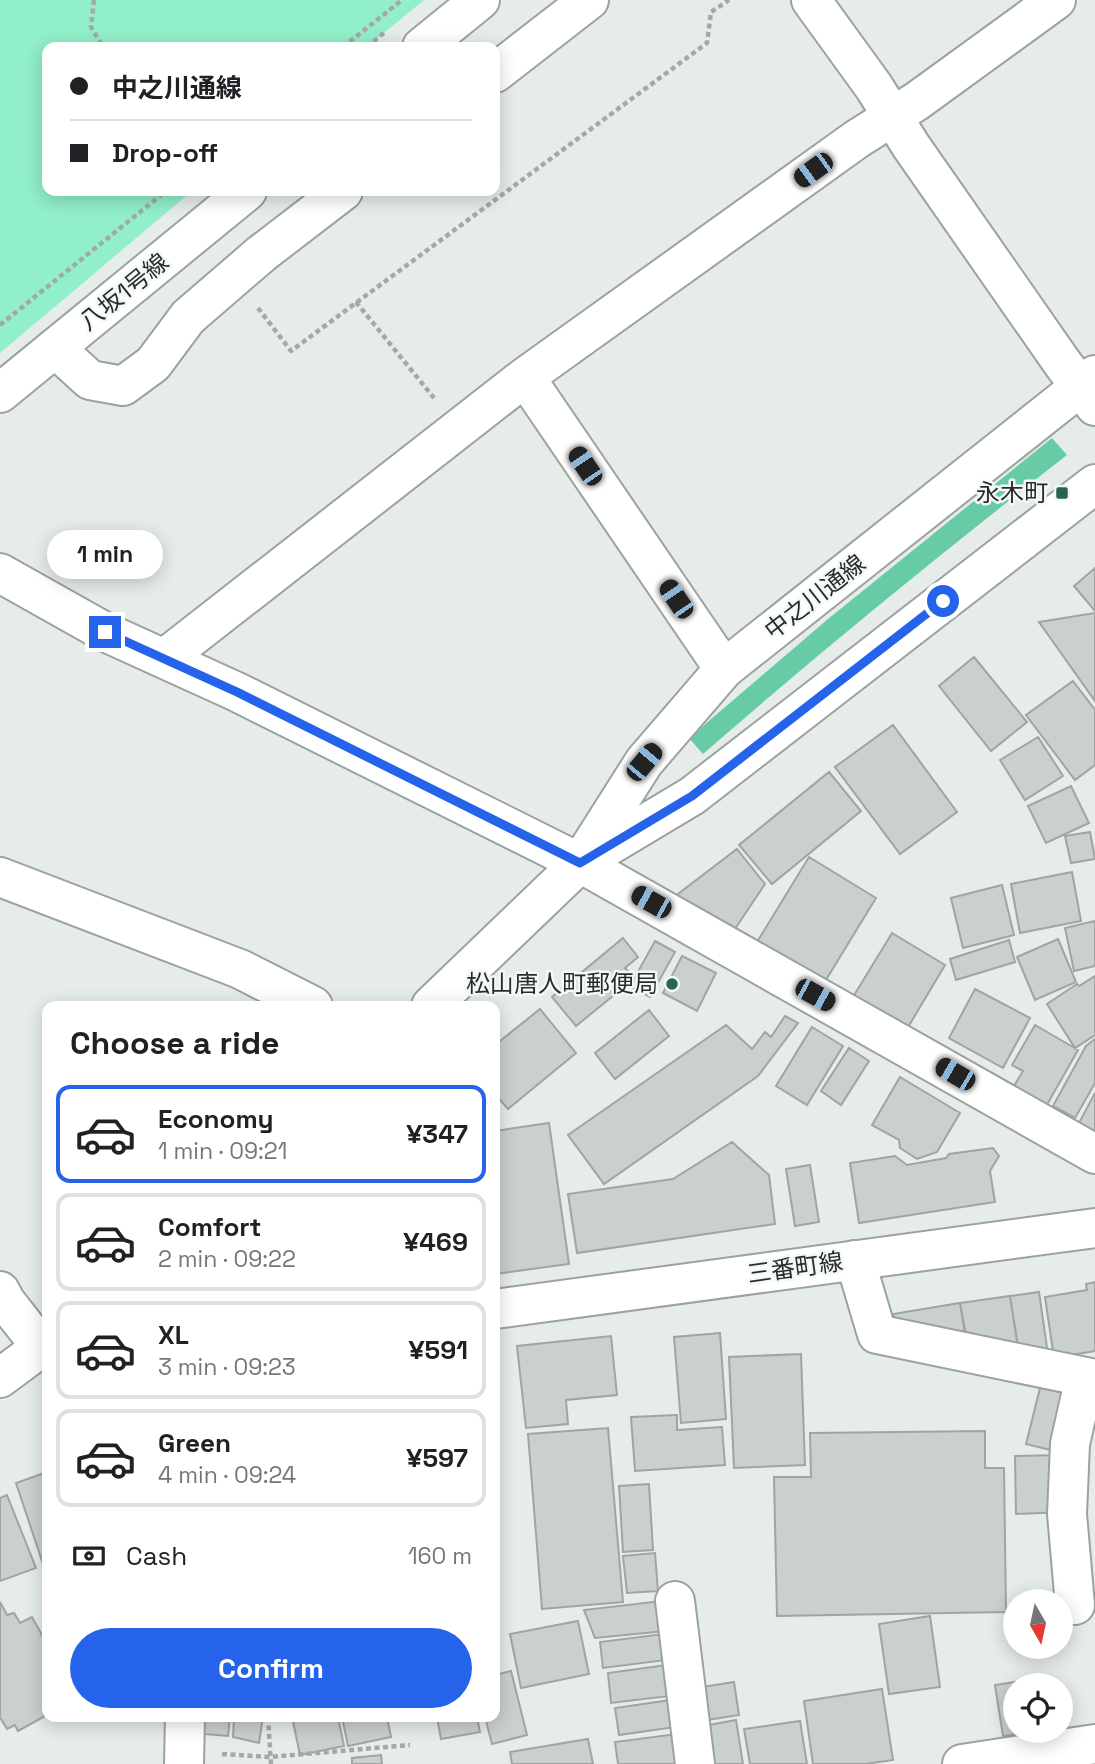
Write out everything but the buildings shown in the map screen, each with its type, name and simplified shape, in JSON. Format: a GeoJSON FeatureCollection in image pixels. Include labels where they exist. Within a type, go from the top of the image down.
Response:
{"type":"FeatureCollection","features":[{"type":"Feature","properties":{"kind":"street"},"geometry":{"type":"LineString","coordinates":[[428,42],[480,0]]}},
{"type":"Feature","properties":{"kind":"street"},"geometry":{"type":"LineString","coordinates":[[500,69],[589,0]]}},
{"type":"Feature","properties":{"kind":"street"},"geometry":{"type":"LineString","coordinates":[[811,0],[874,87],[911,146],[1090,389]]}},
{"type":"Feature","properties":{"kind":"street"},"geometry":{"type":"LineString","coordinates":[[165,659],[525,377],[1056,0]]}},
{"type":"Feature","properties":{"kind":"street","name":"八坂1号線"},"geometry":{"type":"LineString","coordinates":[[0,393],[241,196]]}},
{"type":"Feature","properties":{"kind":"street"},"geometry":{"type":"LineString","coordinates":[[55,348],[90,380],[123,386],[153,364],[188,317],[261,254],[336,196]]}},
{"type":"Feature","properties":{"kind":"street"},"geometry":{"type":"LineString","coordinates":[[525,377],[724,669]]}},
{"type":"Feature","properties":{"kind":"street","name":"中之川通線"},"geometry":{"type":"LineString","coordinates":[[580,863],[644,762],[724,669],[1090,389]]}},
{"type":"Feature","properties":{"kind":"street","name":"中之川通線"},"geometry":{"type":"LineString","coordinates":[[436,1001],[580,863],[692,796],[1095,484]]}},
{"type":"Feature","properties":{"kind":"street"},"geometry":{"type":"LineString","coordinates":[[0,572],[105,632],[262,704],[580,863],[1095,1154]]}},
{"type":"Feature","properties":{"kind":"street"},"geometry":{"type":"LineString","coordinates":[[0,877],[240,969],[303,1001]]}},
{"type":"Feature","properties":{"kind":"street","name":"三番町線"},"geometry":{"type":"LineString","coordinates":[[500,1308],[1095,1228]]}},
{"type":"Feature","properties":{"kind":"street"},"geometry":{"type":"LineString","coordinates":[[855,1260],[877,1334],[1090,1378],[1070,1444],[1067,1514],[1075,1605]]}},
{"type":"Feature","properties":{"kind":"street"},"geometry":{"type":"LineString","coordinates":[[0,1291],[6,1302],[42,1343]]}},
{"type":"Feature","properties":{"kind":"street"},"geometry":{"type":"LineString","coordinates":[[0,1378],[42,1348]]}},
{"type":"Feature","properties":{"kind":"street"},"geometry":{"type":"LineString","coordinates":[[675,1601],[695,1764]]}},
{"type":"Feature","properties":{"kind":"street"},"geometry":{"type":"LineString","coordinates":[[962,1764],[1095,1744]]}},
{"type":"Feature","properties":{"kind":"path"},"geometry":{"type":"LineString","coordinates":[[94,0],[91,27],[100,42]]}},
{"type":"Feature","properties":{"kind":"path"},"geometry":{"type":"LineString","coordinates":[[349,42],[402,0]]}},
{"type":"Feature","properties":{"kind":"path"},"geometry":{"type":"LineString","coordinates":[[500,196],[707,43],[711,12],[729,0]]}},
{"type":"Feature","properties":{"kind":"path"},"geometry":{"type":"LineString","coordinates":[[0,325],[160,196]]}},
{"type":"Feature","properties":{"kind":"path"},"geometry":{"type":"LineString","coordinates":[[234,277],[291,351],[500,196]]}},
{"type":"Feature","properties":{"kind":"path"},"geometry":{"type":"LineString","coordinates":[[356,302],[460,428]]}},
{"type":"Feature","properties":{"kind":"path"},"geometry":{"type":"LineString","coordinates":[[268,1722],[271,1764]]}},
{"type":"Feature","properties":{"kind":"path"},"geometry":{"type":"LineString","coordinates":[[184,1744],[270,1757],[410,1745]]}},
{"type":"Feature","properties":{"kind":"shaded area"},"geometry":{"type":"Polygon","coordinates":[[[0,0],[424,0],[373,42],[42,42],[42,196],[186,196],[0,353],[0,0]]]}},
{"type":"Feature","properties":{"kind":"shaded area"},"geometry":{"type":"Polygon","coordinates":[[[1052,438],[1067,455],[883,602],[703,754],[689,738],[828,619],[1052,438]]]}},
{"type":"Feature","properties":{"kind":"place","name":"永木町"},"geometry":{"type":"Point","coordinates":[1062,493]}},
{"type":"Feature","properties":{"kind":"place","name":"松山唐人町郵便局"},"geometry":{"type":"Point","coordinates":[672,984]}},
{"type":"Feature","properties":{"kind":"route"},"geometry":{"type":"LineString","coordinates":[[105,632],[237,692],[580,863],[692,796],[943,601]]}}]}
